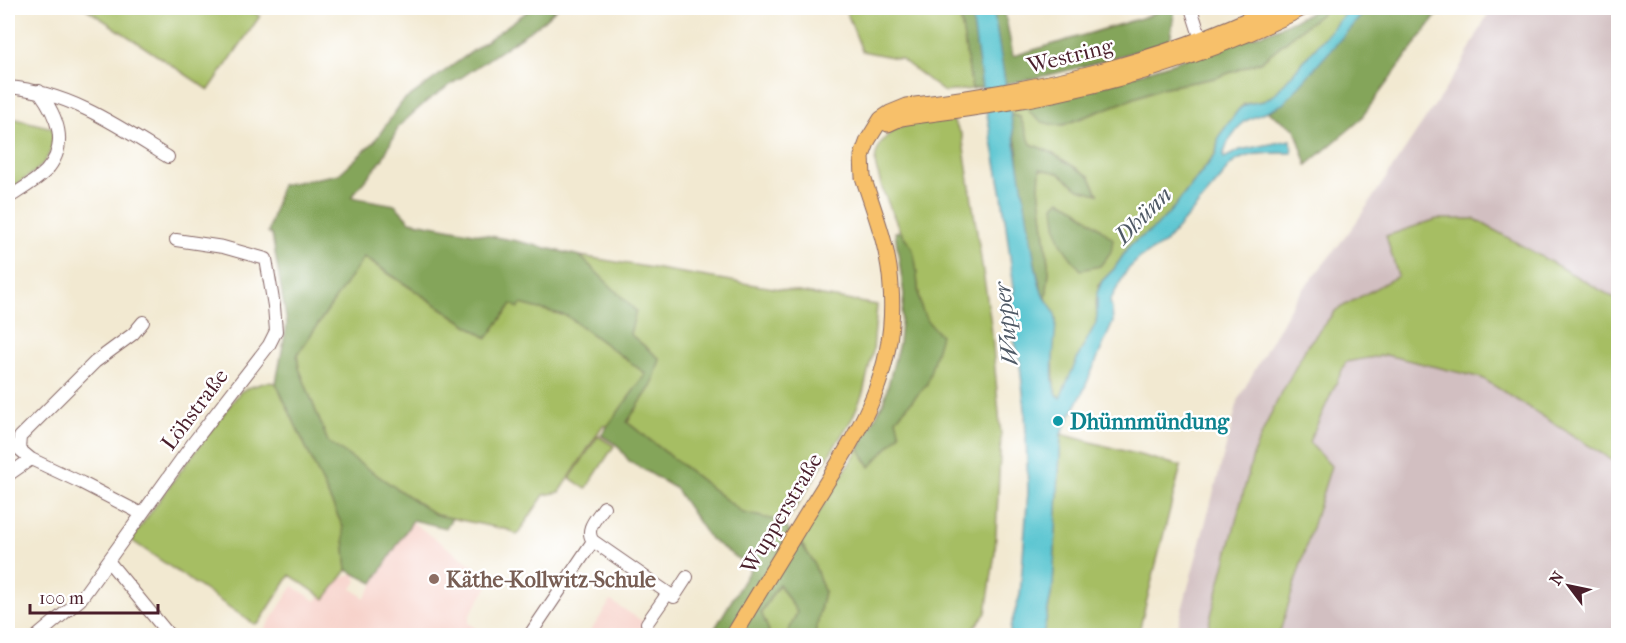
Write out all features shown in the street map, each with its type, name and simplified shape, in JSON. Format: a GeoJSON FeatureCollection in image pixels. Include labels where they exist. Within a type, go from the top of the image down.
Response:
{"type":"FeatureCollection","features":[{"type":"Feature","properties":{"kind":"main road","name":"Westring"},"geometry":{"type":"LineString","coordinates":[[867,413],[884,368],[891,321],[892,289],[889,261],[884,237],[865,184],[862,167],[865,147],[877,127],[928,109],[1024,95],[1203,45],[1273,8]]}},
{"type":"Feature","properties":{"kind":"main road"},"geometry":{"type":"LineString","coordinates":[[1203,45],[1249,33],[1303,8]]}},
{"type":"Feature","properties":{"kind":"main road","name":"Wupperstraße"},"geometry":{"type":"LineString","coordinates":[[733,636],[867,413]]}},
{"type":"Feature","properties":{"kind":"street"},"geometry":{"type":"LineString","coordinates":[[1191,8],[1203,45]]}},
{"type":"Feature","properties":{"kind":"street"},"geometry":{"type":"LineString","coordinates":[[8,87],[39,91],[70,101],[98,114],[168,157]]}},
{"type":"Feature","properties":{"kind":"street"},"geometry":{"type":"LineString","coordinates":[[8,198],[39,177],[51,165],[58,142],[56,119],[39,91]]}},
{"type":"Feature","properties":{"kind":"street"},"geometry":{"type":"LineString","coordinates":[[56,119],[70,101]]}},
{"type":"Feature","properties":{"kind":"street","name":"Löhstraße"},"geometry":{"type":"LineString","coordinates":[[38,636],[80,600],[193,443],[269,345],[276,331],[266,259],[223,247],[176,240]]}},
{"type":"Feature","properties":{"kind":"street"},"geometry":{"type":"LineString","coordinates":[[142,514],[31,459],[19,449],[20,437],[95,362],[133,334],[143,322]]}},
{"type":"Feature","properties":{"kind":"street"},"geometry":{"type":"LineString","coordinates":[[8,475],[31,459]]}},
{"type":"Feature","properties":{"kind":"street"},"geometry":{"type":"LineString","coordinates":[[604,507],[589,530],[592,541],[674,597],[687,578]]}},
{"type":"Feature","properties":{"kind":"street"},"geometry":{"type":"LineString","coordinates":[[529,636],[592,541]]}},
{"type":"Feature","properties":{"kind":"street"},"geometry":{"type":"LineString","coordinates":[[109,562],[170,636]]}},
{"type":"Feature","properties":{"kind":"street"},"geometry":{"type":"LineString","coordinates":[[647,623],[668,593]]}},
{"type":"Feature","properties":{"kind":"shaded area"},"geometry":{"type":"Polygon","coordinates":[[[1491,8],[1618,8],[1618,635],[1175,636],[1239,398],[1294,301],[1353,227],[1459,69],[1491,8]]]}},
{"type":"Feature","properties":{"kind":"shaded area","name":"Käthe-Kollwitz-Schule"},"geometry":{"type":"Polygon","coordinates":[[[412,522],[490,578],[486,590],[470,614],[468,623],[485,635],[260,636],[293,586],[316,601],[320,596],[325,599],[338,580],[354,573],[357,581],[352,589],[365,598],[412,522]]]}},
{"type":"Feature","properties":{"kind":"shaded area"},"geometry":{"type":"Polygon","coordinates":[[[611,601],[664,635],[587,636],[611,601]]]}},
{"type":"Feature","properties":{"kind":"green space"},"geometry":{"type":"Polygon","coordinates":[[[85,8],[247,8],[260,16],[209,90],[85,8]]]}},
{"type":"Feature","properties":{"kind":"green space"},"geometry":{"type":"Polygon","coordinates":[[[532,8],[557,8],[540,24],[427,101],[399,126],[382,160],[351,197],[395,205],[410,221],[517,241],[580,256],[636,311],[630,334],[660,359],[652,385],[627,422],[743,513],[780,521],[800,542],[813,561],[824,591],[815,635],[787,635],[797,612],[779,584],[761,612],[769,631],[767,635],[711,635],[751,568],[710,539],[675,488],[629,461],[617,445],[601,435],[646,374],[567,316],[521,304],[518,308],[512,304],[487,338],[364,257],[297,355],[299,368],[328,442],[436,515],[452,518],[446,528],[413,520],[373,583],[347,570],[343,527],[276,383],[287,324],[272,235],[268,233],[281,185],[339,174],[374,142],[402,102],[532,8]]]}},
{"type":"Feature","properties":{"kind":"green space"},"geometry":{"type":"Polygon","coordinates":[[[845,8],[959,8],[972,89],[944,92],[901,59],[862,51],[845,8]]]}},
{"type":"Feature","properties":{"kind":"green space"},"geometry":{"type":"Polygon","coordinates":[[[959,8],[971,8],[982,87],[972,89],[959,8]]]}},
{"type":"Feature","properties":{"kind":"green space"},"geometry":{"type":"Polygon","coordinates":[[[993,8],[1004,8],[1013,56],[1148,16],[1165,8],[1175,8],[1170,41],[1088,65],[1005,84],[993,8]]]}},
{"type":"Feature","properties":{"kind":"green space"},"geometry":{"type":"Polygon","coordinates":[[[1320,8],[1328,8],[1260,62],[1215,78],[1161,88],[1063,125],[1042,122],[1033,116],[1027,107],[1068,97],[1273,30],[1320,8]]]}},
{"type":"Feature","properties":{"kind":"green space"},"geometry":{"type":"Polygon","coordinates":[[[1328,8],[1350,8],[1275,94],[1264,101],[1244,104],[1239,109],[1219,136],[1216,153],[1175,206],[1156,227],[1130,245],[1114,269],[1099,285],[1096,323],[1079,355],[1063,396],[1058,397],[1054,391],[1053,352],[1056,318],[1046,298],[1049,272],[1039,187],[1040,168],[1059,173],[1079,189],[1098,193],[1089,176],[1050,152],[1031,144],[1020,117],[1009,114],[1009,110],[1027,107],[1033,116],[1042,122],[1063,125],[1161,88],[1215,78],[1260,62],[1328,8]]]}},
{"type":"Feature","properties":{"kind":"green space"},"geometry":{"type":"Polygon","coordinates":[[[1368,8],[1442,8],[1359,121],[1307,165],[1295,129],[1268,112],[1283,103],[1368,8]]]}},
{"type":"Feature","properties":{"kind":"green space"},"geometry":{"type":"Polygon","coordinates":[[[1009,114],[1020,117],[1031,144],[1050,152],[1089,176],[1098,194],[1079,189],[1059,173],[1040,169],[1039,187],[1049,272],[1046,298],[1042,292],[1035,264],[1020,180],[1017,146],[1009,114]]]}},
{"type":"Feature","properties":{"kind":"green space"},"geometry":{"type":"Polygon","coordinates":[[[8,117],[53,128],[53,137],[50,152],[42,164],[32,174],[8,190],[8,117]]]}},
{"type":"Feature","properties":{"kind":"green space"},"geometry":{"type":"Polygon","coordinates":[[[952,119],[962,135],[991,324],[1001,436],[995,553],[986,613],[968,635],[815,635],[824,591],[813,561],[800,542],[859,448],[870,466],[896,419],[927,384],[928,325],[921,308],[913,250],[900,231],[883,191],[875,164],[876,154],[881,143],[895,129],[911,123],[952,119]]]}},
{"type":"Feature","properties":{"kind":"green space"},"geometry":{"type":"Polygon","coordinates":[[[1060,200],[1074,207],[1113,239],[1111,252],[1100,266],[1081,270],[1060,241],[1054,206],[1060,200]]]}},
{"type":"Feature","properties":{"kind":"green space"},"geometry":{"type":"Polygon","coordinates":[[[1437,219],[1475,219],[1618,300],[1618,464],[1482,378],[1386,355],[1346,362],[1309,442],[1331,466],[1279,635],[1206,635],[1254,452],[1273,409],[1307,346],[1336,310],[1398,276],[1386,236],[1437,219]]]}},
{"type":"Feature","properties":{"kind":"green space"},"geometry":{"type":"Polygon","coordinates":[[[900,231],[913,251],[921,306],[931,325],[941,335],[927,384],[896,419],[900,434],[870,467],[859,448],[884,401],[899,343],[904,295],[895,232],[900,231]]]}},
{"type":"Feature","properties":{"kind":"green space"},"geometry":{"type":"Polygon","coordinates":[[[580,256],[877,305],[873,351],[863,393],[852,419],[784,526],[779,521],[743,513],[627,422],[652,385],[660,359],[630,334],[580,256]]]}},
{"type":"Feature","properties":{"kind":"green space"},"geometry":{"type":"Polygon","coordinates":[[[363,257],[487,338],[512,304],[521,304],[567,316],[646,374],[608,426],[603,425],[560,492],[544,495],[517,535],[509,530],[436,515],[328,442],[299,368],[297,355],[363,257]]]}},
{"type":"Feature","properties":{"kind":"green space"},"geometry":{"type":"Polygon","coordinates":[[[267,382],[276,383],[343,527],[347,570],[325,599],[290,575],[259,623],[254,624],[131,540],[240,392],[267,382]]]}},
{"type":"Feature","properties":{"kind":"green space"},"geometry":{"type":"Polygon","coordinates":[[[1061,434],[1181,466],[1138,635],[1043,636],[1053,585],[1061,434]]]}},
{"type":"Feature","properties":{"kind":"green space"},"geometry":{"type":"Polygon","coordinates":[[[598,436],[614,446],[586,489],[570,478],[598,436]]]}},
{"type":"Feature","properties":{"kind":"green space"},"geometry":{"type":"Polygon","coordinates":[[[779,584],[797,612],[787,636],[767,635],[769,631],[761,613],[779,584]]]}},
{"type":"Feature","properties":{"kind":"water"},"geometry":{"type":"Polygon","coordinates":[[[971,8],[993,8],[1038,278],[1042,292],[1056,317],[1053,384],[1060,398],[1096,323],[1097,293],[1102,281],[1114,269],[1130,245],[1156,227],[1175,206],[1216,154],[1219,136],[1239,109],[1247,104],[1264,101],[1275,94],[1350,8],[1368,8],[1283,104],[1243,122],[1228,142],[1223,156],[1224,158],[1240,150],[1291,140],[1292,153],[1262,153],[1234,162],[1165,243],[1141,257],[1127,270],[1110,301],[1113,322],[1082,394],[1061,434],[1053,585],[1043,635],[1010,635],[1020,595],[1028,491],[1025,410],[1019,357],[1007,315],[1014,288],[1002,195],[982,87],[971,8]]]}},
{"type":"Feature","properties":{"kind":"place","name":"Dhünnmündung"},"geometry":{"type":"Point","coordinates":[1058,421]}},
{"type":"Feature","properties":{"kind":"place","name":"Käthe-Kollwitz-Schule"},"geometry":{"type":"Point","coordinates":[434,579]}},
{"type":"Feature","properties":{"kind":"water label","name":"Dhünn"},"geometry":{"type":"Point","coordinates":[1143,215]}},
{"type":"Feature","properties":{"kind":"water label","name":"Wupper"},"geometry":{"type":"Point","coordinates":[1006,324]}}]}
